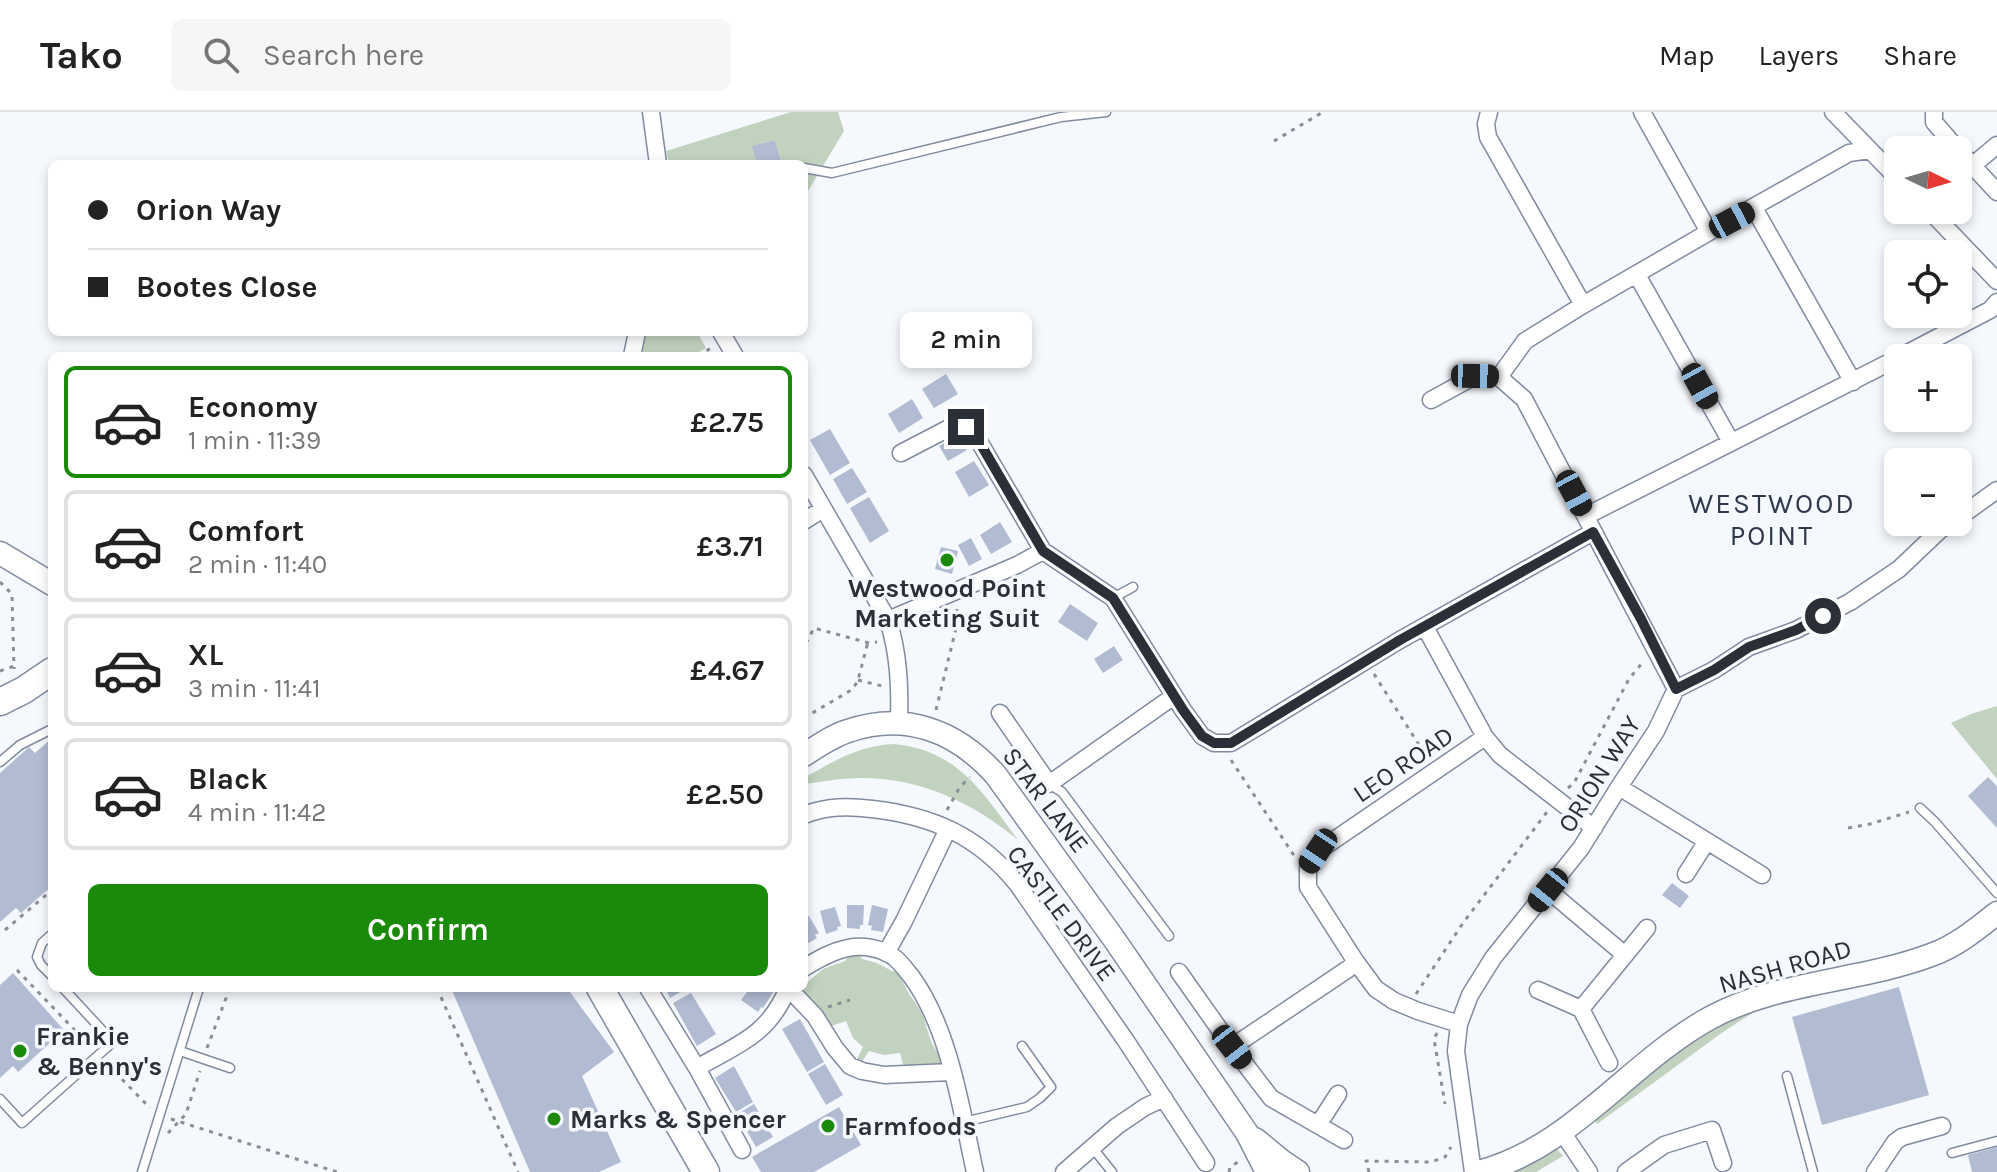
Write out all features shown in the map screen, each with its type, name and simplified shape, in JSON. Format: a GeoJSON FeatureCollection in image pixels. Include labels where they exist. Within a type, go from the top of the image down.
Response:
{"type":"FeatureCollection","features":[{"type":"Feature","properties":{"kind":"main road"},"geometry":{"type":"LineString","coordinates":[[0,702],[18,676],[48,672]]}},
{"type":"Feature","properties":{"kind":"main road"},"geometry":{"type":"LineString","coordinates":[[18,676],[48,684]]}},
{"type":"Feature","properties":{"kind":"main road"},"geometry":{"type":"LineString","coordinates":[[602,992],[706,1172]]}},
{"type":"Feature","properties":{"kind":"street"},"geometry":{"type":"LineString","coordinates":[[651,112],[657,160]]}},
{"type":"Feature","properties":{"kind":"street"},"geometry":{"type":"LineString","coordinates":[[1489,112],[1486,124],[1488,137],[1583,305]]}},
{"type":"Feature","properties":{"kind":"street"},"geometry":{"type":"LineString","coordinates":[[1642,112],[1709,232]]}},
{"type":"Feature","properties":{"kind":"street"},"geometry":{"type":"LineString","coordinates":[[1833,112],[1884,164]]}},
{"type":"Feature","properties":{"kind":"street"},"geometry":{"type":"LineString","coordinates":[[1934,112],[1934,122],[1946,136]]}},
{"type":"Feature","properties":{"kind":"street"},"geometry":{"type":"LineString","coordinates":[[1997,145],[1972,166],[1997,192]]}},
{"type":"Feature","properties":{"kind":"street"},"geometry":{"type":"LineString","coordinates":[[1499,377],[1525,341],[1583,305],[1849,153],[1870,150]]}},
{"type":"Feature","properties":{"kind":"street"},"geometry":{"type":"LineString","coordinates":[[1754,208],[1853,382]]}},
{"type":"Feature","properties":{"kind":"street"},"geometry":{"type":"LineString","coordinates":[[1942,224],[1997,281]]}},
{"type":"Feature","properties":{"kind":"street"},"geometry":{"type":"LineString","coordinates":[[1637,275],[1731,442]]}},
{"type":"Feature","properties":{"kind":"street"},"geometry":{"type":"LineString","coordinates":[[1925,344],[1990,310],[1997,302]]}},
{"type":"Feature","properties":{"kind":"street"},"geometry":{"type":"LineString","coordinates":[[901,453],[951,427],[959,425],[973,431],[1043,551],[1113,598],[1202,736],[1219,743],[1231,743],[1519,572],[1590,524],[1731,442],[1884,365]]}},
{"type":"Feature","properties":{"kind":"street"},"geometry":{"type":"LineString","coordinates":[[1431,400],[1475,376],[1499,377],[1524,399],[1676,689],[1714,670],[1749,647],[1796,630],[1850,602],[1899,569],[1934,536]]}},
{"type":"Feature","properties":{"kind":"street"},"geometry":{"type":"LineString","coordinates":[[808,482],[888,620],[898,665],[899,723],[847,731],[808,752]]}},
{"type":"Feature","properties":{"kind":"street"},"geometry":{"type":"LineString","coordinates":[[1972,508],[1997,490]]}},
{"type":"Feature","properties":{"kind":"street"},"geometry":{"type":"LineString","coordinates":[[808,518],[823,509]]}},
{"type":"Feature","properties":{"kind":"street"},"geometry":{"type":"LineString","coordinates":[[888,620],[1043,551]]}},
{"type":"Feature","properties":{"kind":"street"},"geometry":{"type":"LineString","coordinates":[[0,553],[48,583]]}},
{"type":"Feature","properties":{"kind":"street"},"geometry":{"type":"LineString","coordinates":[[1425,627],[1485,737],[1500,755],[1594,828]]}},
{"type":"Feature","properties":{"kind":"street","name":"ORION WAY"},"geometry":{"type":"LineString","coordinates":[[1476,1172],[1451,1021],[1493,958],[1581,848],[1656,731],[1676,689]]}},
{"type":"Feature","properties":{"kind":"street"},"geometry":{"type":"LineString","coordinates":[[1000,713],[1049,784],[1174,696]]}},
{"type":"Feature","properties":{"kind":"street","name":"STAR LANE"},"geometry":{"type":"LineString","coordinates":[[899,723],[945,734],[972,751],[995,774],[1114,939],[1247,1133],[1267,1172]]}},
{"type":"Feature","properties":{"kind":"street","name":"LEO ROAD"},"geometry":{"type":"LineString","coordinates":[[1308,867],[1318,851],[1485,737]]}},
{"type":"Feature","properties":{"kind":"street"},"geometry":{"type":"LineString","coordinates":[[1619,787],[1762,875]]}},
{"type":"Feature","properties":{"kind":"street","name":"CASTLE DRIVE"},"geometry":{"type":"LineString","coordinates":[[808,814],[827,808],[858,807],[927,819],[982,849],[1005,869],[1114,1024],[1206,1163]]}},
{"type":"Feature","properties":{"kind":"street"},"geometry":{"type":"LineString","coordinates":[[886,953],[904,921],[944,827]]}},
{"type":"Feature","properties":{"kind":"street"},"geometry":{"type":"LineString","coordinates":[[1686,874],[1707,841]]}},
{"type":"Feature","properties":{"kind":"street"},"geometry":{"type":"LineString","coordinates":[[1308,867],[1308,887],[1376,989],[1407,1007],[1451,1021]]}},
{"type":"Feature","properties":{"kind":"street"},"geometry":{"type":"LineString","coordinates":[[1548,890],[1625,955]]}},
{"type":"Feature","properties":{"kind":"street","name":"NASH ROAD"},"geometry":{"type":"LineString","coordinates":[[1476,1172],[1498,1167],[1528,1154],[1562,1132],[1665,1048],[1710,1018],[1740,1004],[1774,994],[1933,955],[1958,942],[1997,913]]}},
{"type":"Feature","properties":{"kind":"street"},"geometry":{"type":"LineString","coordinates":[[1581,1009],[1647,928]]}},
{"type":"Feature","properties":{"kind":"street"},"geometry":{"type":"LineString","coordinates":[[808,966],[833,952],[868,948],[896,958],[903,966],[918,986],[942,1036],[975,1172]]}},
{"type":"Feature","properties":{"kind":"street"},"geometry":{"type":"LineString","coordinates":[[1232,1047],[1356,962]]}},
{"type":"Feature","properties":{"kind":"street"},"geometry":{"type":"LineString","coordinates":[[1179,972],[1271,1098],[1344,1140]]}},
{"type":"Feature","properties":{"kind":"street"},"geometry":{"type":"LineString","coordinates":[[1538,990],[1581,1009],[1609,1063]]}},
{"type":"Feature","properties":{"kind":"street"},"geometry":{"type":"LineString","coordinates":[[650,992],[742,1150]]}},
{"type":"Feature","properties":{"kind":"street"},"geometry":{"type":"LineString","coordinates":[[697,1068],[760,1031],[788,992]]}},
{"type":"Feature","properties":{"kind":"street"},"geometry":{"type":"LineString","coordinates":[[793,992],[815,1016],[850,1066],[884,1075],[951,1072]]}},
{"type":"Feature","properties":{"kind":"street"},"geometry":{"type":"LineString","coordinates":[[1318,1125],[1338,1094]]}},
{"type":"Feature","properties":{"kind":"street"},"geometry":{"type":"LineString","coordinates":[[1064,1172],[1130,1116],[1164,1098]]}},
{"type":"Feature","properties":{"kind":"street"},"geometry":{"type":"LineString","coordinates":[[1875,1172],[1895,1142],[1902,1137],[1942,1126]]}},
{"type":"Feature","properties":{"kind":"street"},"geometry":{"type":"LineString","coordinates":[[1626,1172],[1664,1145],[1712,1130],[1724,1168]]}},
{"type":"Feature","properties":{"kind":"street"},"geometry":{"type":"LineString","coordinates":[[1562,1132],[1589,1172]]}},
{"type":"Feature","properties":{"kind":"street","name":"STAR LANE"},"geometry":{"type":"LineString","coordinates":[[1247,1133],[1298,1172]]}},
{"type":"Feature","properties":{"kind":"lane"},"geometry":{"type":"LineString","coordinates":[[808,169],[832,173],[1061,117],[1106,112]]}},
{"type":"Feature","properties":{"kind":"lane"},"geometry":{"type":"LineString","coordinates":[[1113,598],[1133,587]]}},
{"type":"Feature","properties":{"kind":"lane"},"geometry":{"type":"LineString","coordinates":[[0,762],[20,745],[48,731]]}},
{"type":"Feature","properties":{"kind":"lane"},"geometry":{"type":"LineString","coordinates":[[1049,784],[1062,792],[1169,936]]}},
{"type":"Feature","properties":{"kind":"lane"},"geometry":{"type":"LineString","coordinates":[[1920,808],[1997,893]]}},
{"type":"Feature","properties":{"kind":"lane"},"geometry":{"type":"LineString","coordinates":[[48,938],[42,943],[37,957],[48,972]]}},
{"type":"Feature","properties":{"kind":"lane"},"geometry":{"type":"LineString","coordinates":[[0,1099],[22,1123],[113,1042],[67,992]]}},
{"type":"Feature","properties":{"kind":"lane"},"geometry":{"type":"LineString","coordinates":[[142,1172],[198,992]]}},
{"type":"Feature","properties":{"kind":"lane"},"geometry":{"type":"LineString","coordinates":[[964,1122],[1027,1107],[1051,1087],[1022,1046]]}},
{"type":"Feature","properties":{"kind":"lane"},"geometry":{"type":"LineString","coordinates":[[180,1051],[230,1068]]}},
{"type":"Feature","properties":{"kind":"lane"},"geometry":{"type":"LineString","coordinates":[[1787,1076],[1813,1172]]}},
{"type":"Feature","properties":{"kind":"lane"},"geometry":{"type":"LineString","coordinates":[[1952,1153],[1997,1141]]}},
{"type":"Feature","properties":{"kind":"lane"},"geometry":{"type":"LineString","coordinates":[[1092,1147],[1112,1172]]}},
{"type":"Feature","properties":{"kind":"path"},"geometry":{"type":"LineString","coordinates":[[1274,141],[1323,112]]}},
{"type":"Feature","properties":{"kind":"path"},"geometry":{"type":"LineString","coordinates":[[704,352],[711,348]]}},
{"type":"Feature","properties":{"kind":"path"},"geometry":{"type":"LineString","coordinates":[[0,582],[12,594],[18,676],[0,671]]}},
{"type":"Feature","properties":{"kind":"path"},"geometry":{"type":"LineString","coordinates":[[935,713],[959,616],[951,593]]}},
{"type":"Feature","properties":{"kind":"path"},"geometry":{"type":"LineString","coordinates":[[808,639],[814,628],[868,642],[881,642]]}},
{"type":"Feature","properties":{"kind":"path"},"geometry":{"type":"LineString","coordinates":[[808,716],[853,689],[868,642]]}},
{"type":"Feature","properties":{"kind":"path"},"geometry":{"type":"LineString","coordinates":[[1407,1007],[1463,923],[1556,799],[1574,783],[1629,679],[1655,648]]}},
{"type":"Feature","properties":{"kind":"path"},"geometry":{"type":"LineString","coordinates":[[1366,661],[1435,771]]}},
{"type":"Feature","properties":{"kind":"path"},"geometry":{"type":"LineString","coordinates":[[858,680],[885,687]]}},
{"type":"Feature","properties":{"kind":"path"},"geometry":{"type":"LineString","coordinates":[[1219,743],[1297,860],[1308,867]]}},
{"type":"Feature","properties":{"kind":"path"},"geometry":{"type":"LineString","coordinates":[[944,827],[955,795],[973,775]]}},
{"type":"Feature","properties":{"kind":"path"},"geometry":{"type":"LineString","coordinates":[[1848,828],[1920,808]]}},
{"type":"Feature","properties":{"kind":"path"},"geometry":{"type":"LineString","coordinates":[[5,930],[48,893]]}},
{"type":"Feature","properties":{"kind":"path"},"geometry":{"type":"LineString","coordinates":[[167,1134],[186,1114],[228,992]]}},
{"type":"Feature","properties":{"kind":"path"},"geometry":{"type":"LineString","coordinates":[[440,992],[518,1172]]}},
{"type":"Feature","properties":{"kind":"path"},"geometry":{"type":"LineString","coordinates":[[815,1016],[825,1008],[850,1000]]}},
{"type":"Feature","properties":{"kind":"path"},"geometry":{"type":"LineString","coordinates":[[1446,1110],[1434,1039],[1451,1021]]}},
{"type":"Feature","properties":{"kind":"path"},"geometry":{"type":"LineString","coordinates":[[1369,1172],[1366,1161],[1431,1162],[1445,1157],[1453,1144]]}},
{"type":"Feature","properties":{"kind":"path"},"geometry":{"type":"LineString","coordinates":[[1229,1172],[1230,1167],[1241,1160]]}},
{"type":"Feature","properties":{"kind":"green space"},"geometry":{"type":"Polygon","coordinates":[[[791,112],[838,112],[844,131],[808,191],[808,160],[781,160],[775,140],[753,146],[756,160],[668,160],[666,151],[791,112]]]}},
{"type":"Feature","properties":{"kind":"green space"},"geometry":{"type":"Polygon","coordinates":[[[643,336],[699,336],[706,348],[700,352],[644,352],[641,348],[643,336]]]}},
{"type":"Feature","properties":{"kind":"green space"},"geometry":{"type":"Polygon","coordinates":[[[1997,706],[1997,779],[1951,723],[1997,706]]]}},
{"type":"Feature","properties":{"kind":"green space"},"geometry":{"type":"Polygon","coordinates":[[[882,745],[917,748],[953,765],[981,791],[1018,840],[964,804],[904,782],[860,778],[808,783],[808,776],[826,766],[848,755],[882,745]]]}},
{"type":"Feature","properties":{"kind":"green space"},"geometry":{"type":"Polygon","coordinates":[[[850,954],[859,954],[862,959],[902,974],[906,989],[922,1014],[931,1041],[941,1054],[939,1066],[904,1068],[900,1053],[884,1055],[869,1051],[861,1063],[856,1061],[863,1047],[853,1038],[846,1021],[831,1026],[803,992],[808,992],[808,982],[823,969],[845,961],[850,954]]]}},
{"type":"Feature","properties":{"kind":"green space"},"geometry":{"type":"Polygon","coordinates":[[[1757,1010],[1597,1124],[1592,1117],[1719,1020],[1757,1010]]]}},
{"type":"Feature","properties":{"kind":"green space"},"geometry":{"type":"Polygon","coordinates":[[[1557,1149],[1563,1156],[1536,1172],[1514,1172],[1557,1149]]]}},
{"type":"Feature","properties":{"kind":"building"},"geometry":{"type":"Polygon","coordinates":[[[775,140],[781,160],[756,160],[752,146],[775,140]]]}},
{"type":"Feature","properties":{"kind":"building"},"geometry":{"type":"Polygon","coordinates":[[[946,374],[958,394],[934,408],[922,389],[946,374]]]}},
{"type":"Feature","properties":{"kind":"building"},"geometry":{"type":"Polygon","coordinates":[[[912,399],[923,418],[899,433],[888,414],[912,399]]]}},
{"type":"Feature","properties":{"kind":"building"},"geometry":{"type":"Polygon","coordinates":[[[830,429],[850,463],[830,475],[810,440],[830,429]]]}},
{"type":"Feature","properties":{"kind":"building"},"geometry":{"type":"Polygon","coordinates":[[[958,435],[967,450],[948,461],[939,446],[958,435]]]}},
{"type":"Feature","properties":{"kind":"building"},"geometry":{"type":"Polygon","coordinates":[[[974,461],[989,485],[969,497],[955,472],[974,461]]]}},
{"type":"Feature","properties":{"kind":"building"},"geometry":{"type":"Polygon","coordinates":[[[852,468],[867,492],[847,504],[833,479],[852,468]]]}},
{"type":"Feature","properties":{"kind":"building"},"geometry":{"type":"Polygon","coordinates":[[[869,497],[889,531],[870,543],[850,508],[869,497]]]}},
{"type":"Feature","properties":{"kind":"building"},"geometry":{"type":"Polygon","coordinates":[[[1000,522],[1012,542],[991,554],[980,535],[1000,522]]]}},
{"type":"Feature","properties":{"kind":"building"},"geometry":{"type":"Polygon","coordinates":[[[971,538],[982,559],[969,566],[958,545],[971,538]]]}},
{"type":"Feature","properties":{"kind":"building","name":"Westwood Point Marketing Suit"},"geometry":{"type":"Polygon","coordinates":[[[941,547],[958,551],[952,574],[935,569],[941,547]]]}},
{"type":"Feature","properties":{"kind":"building"},"geometry":{"type":"Polygon","coordinates":[[[1070,604],[1098,623],[1087,641],[1058,622],[1070,604]]]}},
{"type":"Feature","properties":{"kind":"building"},"geometry":{"type":"Polygon","coordinates":[[[1114,646],[1123,660],[1103,673],[1094,659],[1114,646]]]}},
{"type":"Feature","properties":{"kind":"building"},"geometry":{"type":"Polygon","coordinates":[[[48,742],[48,889],[21,913],[16,908],[0,922],[0,773],[29,747],[35,753],[48,742]]]}},
{"type":"Feature","properties":{"kind":"building"},"geometry":{"type":"Polygon","coordinates":[[[1988,777],[1997,786],[1997,828],[1968,796],[1988,777]]]}},
{"type":"Feature","properties":{"kind":"building"},"geometry":{"type":"Polygon","coordinates":[[[1672,883],[1689,896],[1680,908],[1662,895],[1672,883]]]}},
{"type":"Feature","properties":{"kind":"building"},"geometry":{"type":"Polygon","coordinates":[[[847,905],[864,905],[860,929],[847,928],[847,905]]]}},
{"type":"Feature","properties":{"kind":"building"},"geometry":{"type":"Polygon","coordinates":[[[872,905],[888,909],[883,932],[871,930],[872,926],[868,925],[872,905]]]}},
{"type":"Feature","properties":{"kind":"building"},"geometry":{"type":"Polygon","coordinates":[[[835,907],[841,926],[826,934],[820,911],[835,907]]]}},
{"type":"Feature","properties":{"kind":"building"},"geometry":{"type":"Polygon","coordinates":[[[808,916],[819,933],[808,943],[808,916]]]}},
{"type":"Feature","properties":{"kind":"building","name":"Frankie & Benny's"},"geometry":{"type":"Polygon","coordinates":[[[13,973],[64,1030],[18,1072],[13,1066],[0,1078],[0,985],[13,973]]]}},
{"type":"Feature","properties":{"kind":"building"},"geometry":{"type":"Polygon","coordinates":[[[1899,987],[1929,1095],[1822,1125],[1792,1017],[1899,987]]]}},
{"type":"Feature","properties":{"kind":"building","name":"Marks & Spencer"},"geometry":{"type":"Polygon","coordinates":[[[453,992],[570,992],[614,1052],[582,1076],[621,1162],[599,1172],[530,1172],[453,992]]]}},
{"type":"Feature","properties":{"kind":"building"},"geometry":{"type":"Polygon","coordinates":[[[747,992],[773,992],[758,1012],[741,1000],[747,992]]]}},
{"type":"Feature","properties":{"kind":"building"},"geometry":{"type":"Polygon","coordinates":[[[691,993],[716,1034],[697,1046],[673,1003],[691,993]]]}},
{"type":"Feature","properties":{"kind":"building"},"geometry":{"type":"Polygon","coordinates":[[[800,1019],[824,1062],[807,1072],[782,1029],[800,1019]]]}},
{"type":"Feature","properties":{"kind":"building"},"geometry":{"type":"Polygon","coordinates":[[[825,1064],[843,1095],[826,1105],[808,1074],[825,1064]]]}},
{"type":"Feature","properties":{"kind":"building"},"geometry":{"type":"Polygon","coordinates":[[[734,1066],[753,1102],[736,1112],[715,1078],[734,1066]]]}},
{"type":"Feature","properties":{"kind":"building"},"geometry":{"type":"Polygon","coordinates":[[[754,1104],[773,1137],[756,1147],[737,1114],[754,1104]]]}},
{"type":"Feature","properties":{"kind":"building","name":"Farmfoods"},"geometry":{"type":"Polygon","coordinates":[[[839,1107],[861,1145],[814,1172],[761,1172],[752,1157],[839,1107]]]}},
{"type":"Feature","properties":{"kind":"building"},"geometry":{"type":"Polygon","coordinates":[[[1997,1147],[1997,1172],[1972,1172],[1968,1155],[1997,1147]]]}},
{"type":"Feature","properties":{"kind":"place","name":"Westwood Point Marketing Suit"},"geometry":{"type":"Point","coordinates":[947,560]}},
{"type":"Feature","properties":{"kind":"place","name":"Frankie & Benny's"},"geometry":{"type":"Point","coordinates":[20,1051]}},
{"type":"Feature","properties":{"kind":"place","name":"Marks & Spencer"},"geometry":{"type":"Point","coordinates":[554,1119]}},
{"type":"Feature","properties":{"kind":"place","name":"Farmfoods"},"geometry":{"type":"Point","coordinates":[828,1126]}},
{"type":"Feature","properties":{"kind":"district","name":"WESTWOOD POINT"},"geometry":{"type":"Point","coordinates":[1772,519]}},
{"type":"Feature","properties":{"kind":"route"},"geometry":{"type":"LineString","coordinates":[[966,427],[973,431],[1043,551],[1113,598],[1183,710],[1202,736],[1214,743],[1231,743],[1400,640],[1593,532],[1676,689],[1714,670],[1749,647],[1796,630],[1823,616]]}}]}
